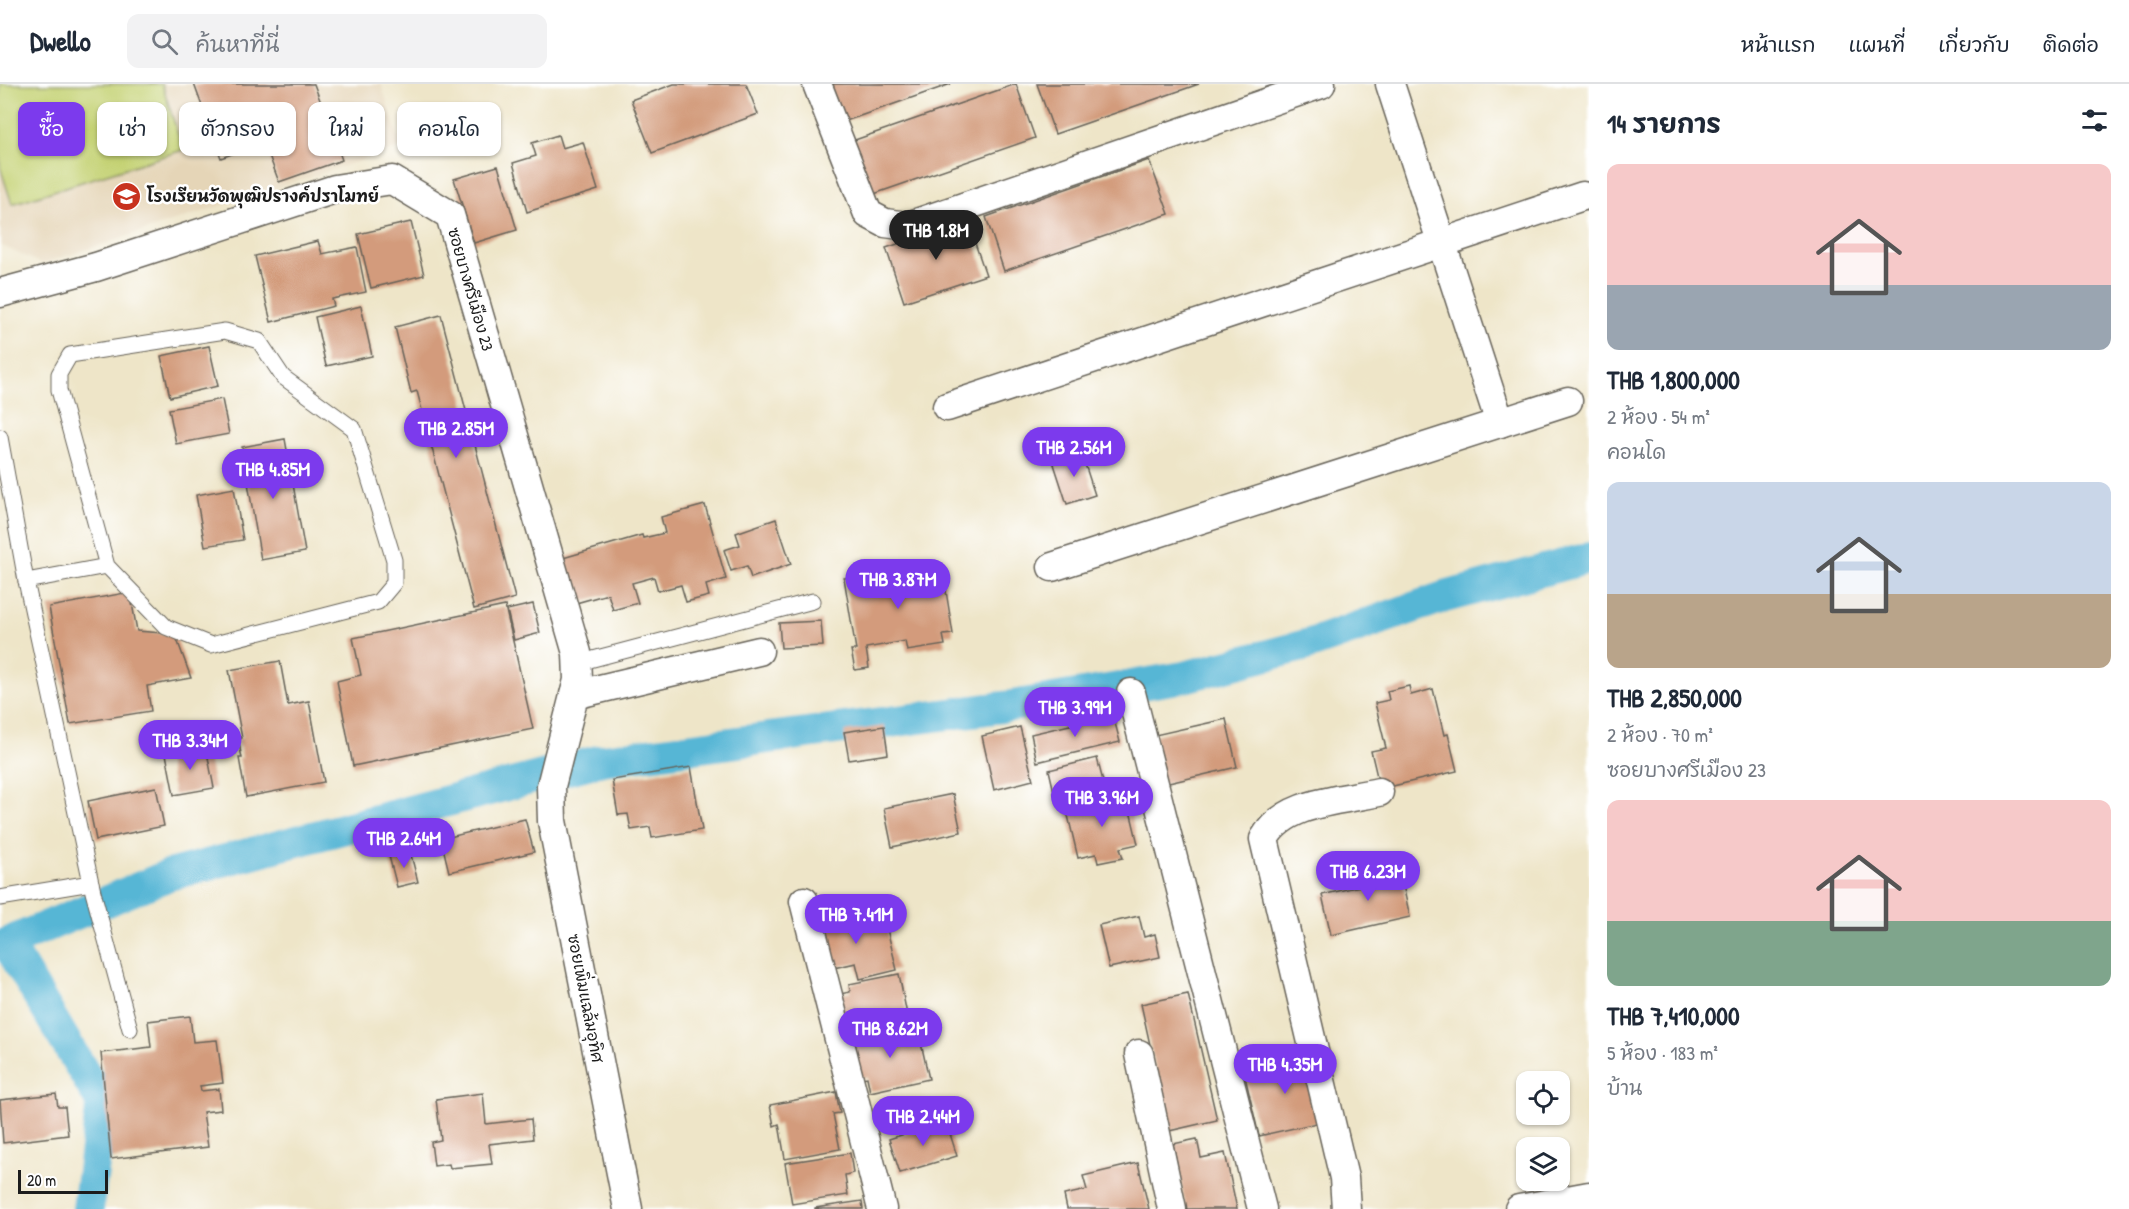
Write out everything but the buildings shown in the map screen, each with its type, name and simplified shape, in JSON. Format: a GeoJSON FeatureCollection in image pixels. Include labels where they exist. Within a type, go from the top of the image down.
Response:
{"type":"FeatureCollection","features":[{"type":"Feature","properties":{"kind":"street"},"geometry":{"type":"LineString","coordinates":[[817,84],[868,214],[885,223],[908,226],[1321,84]]}},
{"type":"Feature","properties":{"kind":"street"},"geometry":{"type":"LineString","coordinates":[[1390,84],[1500,423]]}},
{"type":"Feature","properties":{"kind":"street","name":"ซอยบางศรีเมือง 23"},"geometry":{"type":"LineString","coordinates":[[0,293],[96,267],[335,189],[392,180],[450,215],[578,663],[574,695],[558,752]]}},
{"type":"Feature","properties":{"kind":"street"},"geometry":{"type":"LineString","coordinates":[[947,407],[1583,196]]}},
{"type":"Feature","properties":{"kind":"street"},"geometry":{"type":"LineString","coordinates":[[1052,567],[1568,401]]}},
{"type":"Feature","properties":{"kind":"street"},"geometry":{"type":"LineString","coordinates":[[574,695],[759,651]]}},
{"type":"Feature","properties":{"kind":"street"},"geometry":{"type":"LineString","coordinates":[[1131,693],[1263,1209]]}},
{"type":"Feature","properties":{"kind":"street","name":"ซอยเพิ่มแฉล้มอุทิศ"},"geometry":{"type":"LineString","coordinates":[[558,752],[551,786],[552,821],[628,1209]]}},
{"type":"Feature","properties":{"kind":"street"},"geometry":{"type":"LineString","coordinates":[[1346,1209],[1344,1178],[1264,839],[1270,829],[1291,812],[1379,792]]}},
{"type":"Feature","properties":{"kind":"street"},"geometry":{"type":"LineString","coordinates":[[804,901],[882,1209]]}},
{"type":"Feature","properties":{"kind":"street"},"geometry":{"type":"LineString","coordinates":[[1139,1054],[1172,1209]]}},
{"type":"Feature","properties":{"kind":"street"},"geometry":{"type":"LineString","coordinates":[[1519,1209],[1589,1196]]}},
{"type":"Feature","properties":{"kind":"lane"},"geometry":{"type":"LineString","coordinates":[[225,331],[259,341],[282,377],[354,429],[394,560],[394,582],[378,603],[211,645],[166,627],[107,566],[59,390],[59,374],[70,355],[225,331]]}},
{"type":"Feature","properties":{"kind":"lane"},"geometry":{"type":"LineString","coordinates":[[0,437],[26,581],[92,888],[130,1029]]}},
{"type":"Feature","properties":{"kind":"lane"},"geometry":{"type":"LineString","coordinates":[[26,581],[107,566]]}},
{"type":"Feature","properties":{"kind":"lane"},"geometry":{"type":"LineString","coordinates":[[578,663],[813,601]]}},
{"type":"Feature","properties":{"kind":"lane"},"geometry":{"type":"LineString","coordinates":[[0,898],[92,888]]}},
{"type":"Feature","properties":{"kind":"shaded area","name":"โรงเรียนวัดพุฒิปรางค์ปราโมทย์"},"geometry":{"type":"Polygon","coordinates":[[[0,84],[381,84],[397,132],[397,149],[385,153],[385,102],[308,102],[308,156],[374,156],[42,264],[0,245],[0,84]]]}},
{"type":"Feature","properties":{"kind":"green space"},"geometry":{"type":"Polygon","coordinates":[[[0,84],[162,84],[179,137],[179,151],[167,155],[167,102],[97,102],[97,156],[164,156],[12,204],[0,167],[0,84]]]}},
{"type":"Feature","properties":{"kind":"waterway"},"geometry":{"type":"LineString","coordinates":[[88,1209],[102,1103],[7,943],[169,875],[602,760],[1018,705],[1184,677],[1310,644],[1441,598],[1589,558]]}},
{"type":"Feature","properties":{"kind":"place","name":"โรงเรียนวัดพุฒิปรางค์ปราโมทย์"},"geometry":{"type":"Point","coordinates":[126,196]}}]}
